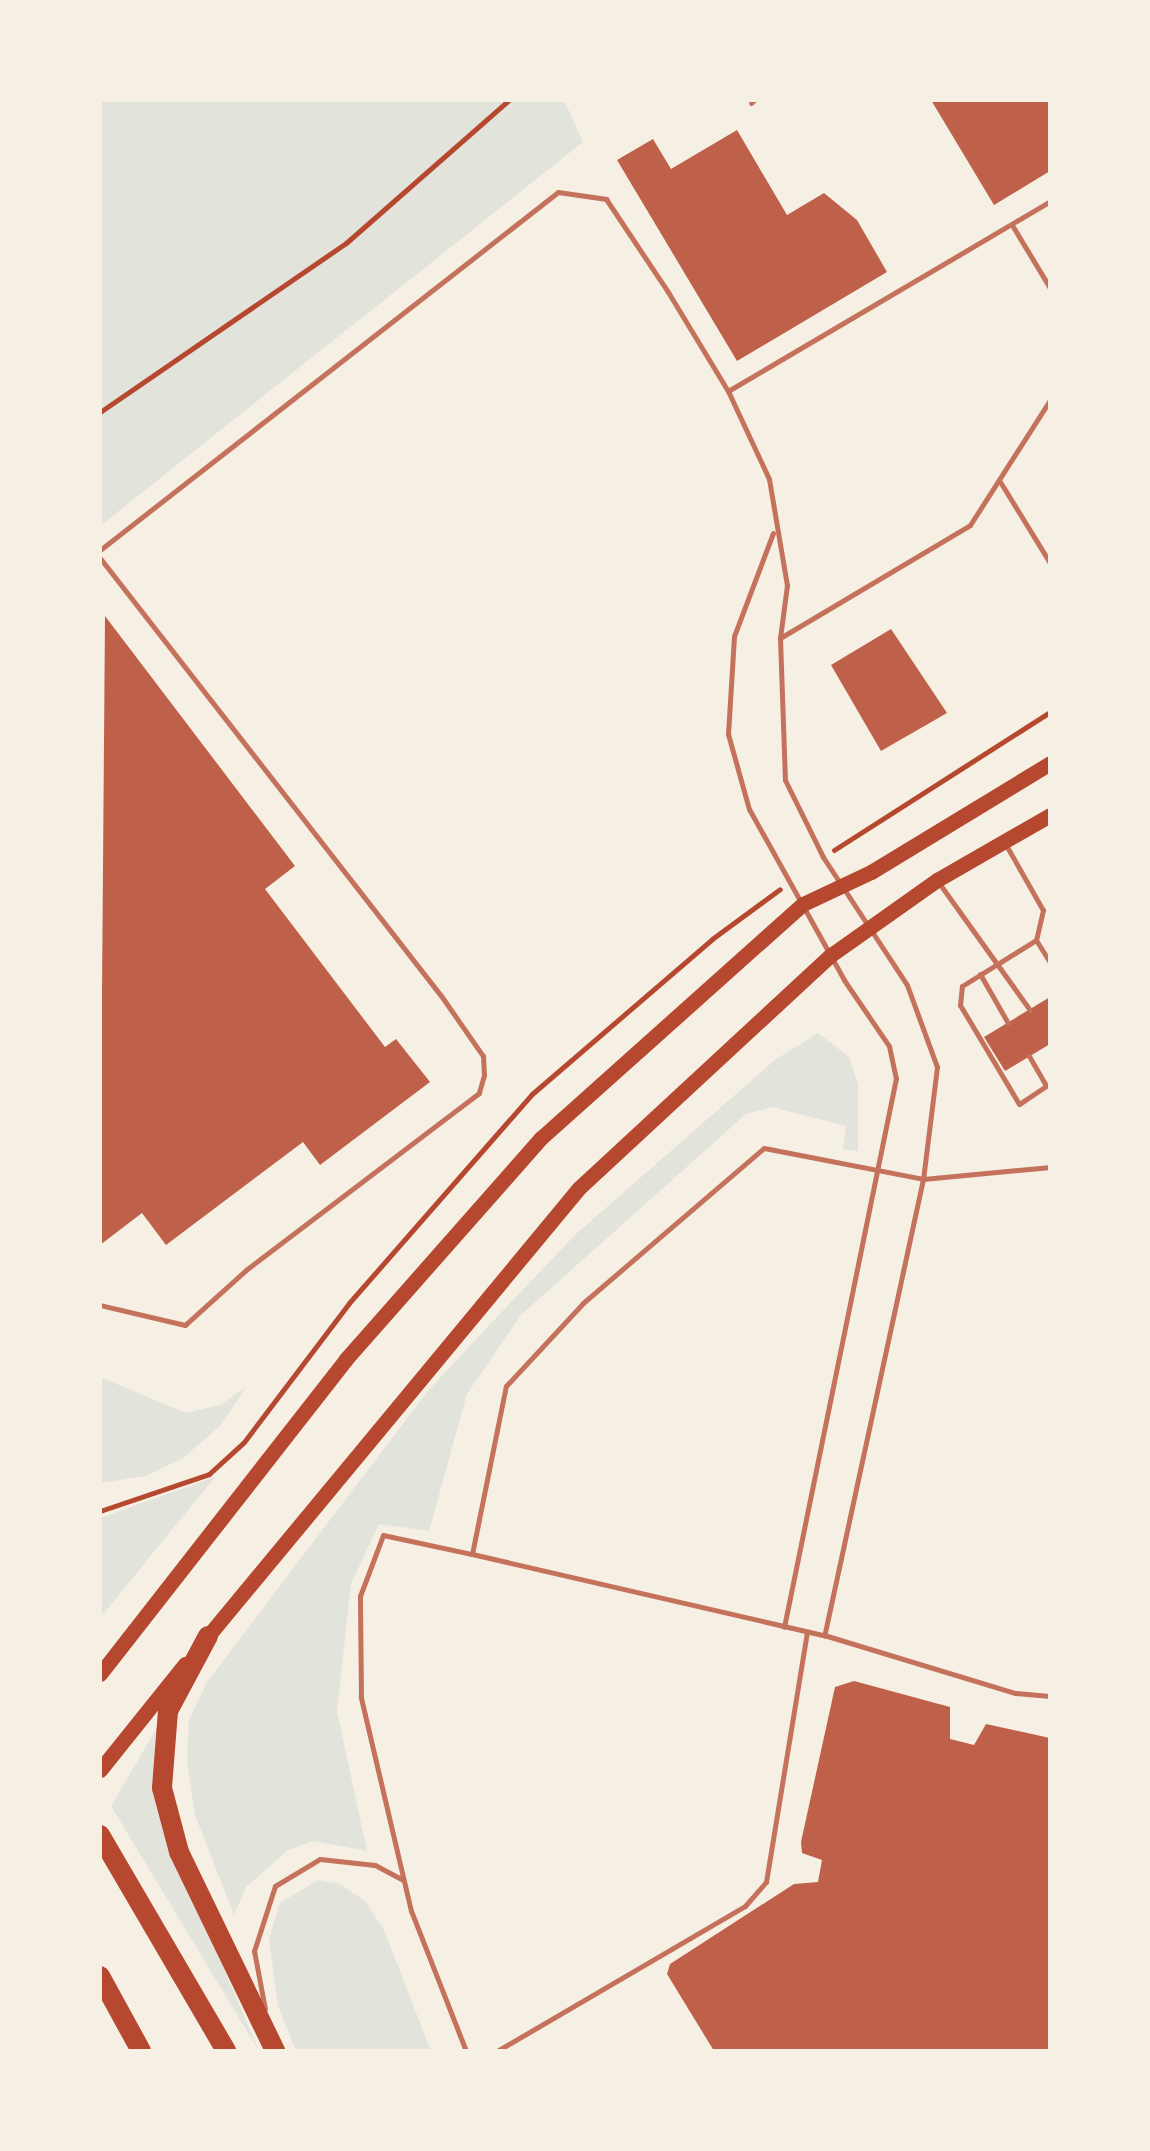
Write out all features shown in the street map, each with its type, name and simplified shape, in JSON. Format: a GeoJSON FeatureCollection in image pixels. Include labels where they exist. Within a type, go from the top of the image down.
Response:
{"type":"FeatureCollection","features":[{"type":"Feature","properties":{"kind":"highway"},"geometry":{"type":"LineString","coordinates":[[208,1636],[168,1712],[162,1788],[179,1852],[272,2044]]}},
{"type":"Feature","properties":{"kind":"highway"},"geometry":{"type":"LineString","coordinates":[[100,1835],[226,2051]]}},
{"type":"Feature","properties":{"kind":"highway"},"geometry":{"type":"LineString","coordinates":[[100,1976],[140,2051]]}},
{"type":"Feature","properties":{"kind":"main road"},"geometry":{"type":"LineString","coordinates":[[100,1674],[346,1358],[540,1138],[803,904],[842,888],[1050,763]]}},
{"type":"Feature","properties":{"kind":"main road"},"geometry":{"type":"LineString","coordinates":[[100,1770],[579,1188],[831,955],[938,880],[1050,815]]}},
{"type":"Feature","properties":{"kind":"lane"},"geometry":{"type":"LineString","coordinates":[[100,550],[558,192],[606,199],[728,392],[770,479],[774,530],[787,585],[780,638],[785,780],[842,888],[907,985],[938,1067],[923,1178],[824,1635]]}},
{"type":"Feature","properties":{"kind":"lane"},"geometry":{"type":"LineString","coordinates":[[728,392],[1050,201]]}},
{"type":"Feature","properties":{"kind":"lane"},"geometry":{"type":"LineString","coordinates":[[1012,226],[1050,288]]}},
{"type":"Feature","properties":{"kind":"lane"},"geometry":{"type":"LineString","coordinates":[[780,638],[970,525],[1050,400]]}},
{"type":"Feature","properties":{"kind":"lane"},"geometry":{"type":"LineString","coordinates":[[999,480],[1050,562]]}},
{"type":"Feature","properties":{"kind":"lane"},"geometry":{"type":"LineString","coordinates":[[774,530],[734,636],[728,734],[749,809],[831,955],[889,1046],[896,1078],[784,1627]]}},
{"type":"Feature","properties":{"kind":"lane"},"geometry":{"type":"LineString","coordinates":[[100,558],[442,997],[483,1056],[484,1075],[480,1093],[246,1270],[185,1325],[100,1305]]}},
{"type":"Feature","properties":{"kind":"lane"},"geometry":{"type":"LineString","coordinates":[[1004,841],[1047,912],[1036,940],[962,986],[960,1005],[1020,1104],[1048,1085]]}},
{"type":"Feature","properties":{"kind":"lane"},"geometry":{"type":"LineString","coordinates":[[938,880],[1001,962],[1030,1010]]}},
{"type":"Feature","properties":{"kind":"lane"},"geometry":{"type":"LineString","coordinates":[[1036,940],[1050,962]]}},
{"type":"Feature","properties":{"kind":"lane"},"geometry":{"type":"LineString","coordinates":[[980,974],[1008,1022]]}},
{"type":"Feature","properties":{"kind":"lane"},"geometry":{"type":"LineString","coordinates":[[1029,1056],[1048,1085],[1050,1109]]}},
{"type":"Feature","properties":{"kind":"lane"},"geometry":{"type":"LineString","coordinates":[[472,1554],[506,1386],[583,1304],[764,1148],[923,1178],[1050,1168]]}},
{"type":"Feature","properties":{"kind":"lane"},"geometry":{"type":"LineString","coordinates":[[466,2051],[403,1880],[360,1697],[360,1596],[382,1535],[824,1635],[1015,1692],[1050,1696]]}},
{"type":"Feature","properties":{"kind":"lane"},"geometry":{"type":"LineString","coordinates":[[496,2051],[745,1906],[766,1882],[808,1632]]}},
{"type":"Feature","properties":{"kind":"lane"},"geometry":{"type":"LineString","coordinates":[[272,2044],[254,1951],[275,1886],[320,1859],[376,1865],[403,1880]]}},
{"type":"Feature","properties":{"kind":"path"},"geometry":{"type":"LineString","coordinates":[[100,412],[346,243],[509,100]]}},
{"type":"Feature","properties":{"kind":"path"},"geometry":{"type":"LineString","coordinates":[[841,845],[1050,712]]}},
{"type":"Feature","properties":{"kind":"path"},"geometry":{"type":"LineString","coordinates":[[100,1511],[210,1474],[244,1442],[349,1304],[532,1094],[738,920]]}},
{"type":"Feature","properties":{"kind":"shaded area"},"geometry":{"type":"Polygon","coordinates":[[[100,100],[564,100],[583,142],[100,526],[100,100]]]}},
{"type":"Feature","properties":{"kind":"shaded area"},"geometry":{"type":"Polygon","coordinates":[[[818,1033],[849,1057],[858,1084],[858,1151],[843,1149],[846,1126],[772,1107],[746,1114],[521,1315],[467,1394],[429,1531],[379,1524],[351,1584],[337,1711],[367,1851],[313,1841],[288,1850],[246,1887],[234,1915],[195,1815],[187,1761],[189,1720],[207,1682],[427,1392],[494,1320],[576,1234],[775,1060],[818,1033]]]}},
{"type":"Feature","properties":{"kind":"shaded area"},"geometry":{"type":"Polygon","coordinates":[[[100,1377],[186,1413],[220,1405],[246,1387],[221,1425],[183,1458],[146,1476],[100,1483],[100,1377]]]}},
{"type":"Feature","properties":{"kind":"shaded area"},"geometry":{"type":"Polygon","coordinates":[[[215,1477],[100,1618],[100,1518],[215,1477]]]}},
{"type":"Feature","properties":{"kind":"shaded area"},"geometry":{"type":"Polygon","coordinates":[[[164,1716],[159,1749],[202,1918],[259,2051],[111,1806],[164,1716]]]}},
{"type":"Feature","properties":{"kind":"shaded area"},"geometry":{"type":"Polygon","coordinates":[[[318,1880],[340,1884],[365,1901],[384,1930],[431,2051],[296,2051],[278,2006],[269,1939],[280,1903],[318,1880]]]}},
{"type":"Feature","properties":{"kind":"building"},"geometry":{"type":"Polygon","coordinates":[[[931,100],[1050,100],[1050,171],[994,205],[931,100]]]}},
{"type":"Feature","properties":{"kind":"building"},"geometry":{"type":"Polygon","coordinates":[[[737,130],[787,215],[824,193],[857,220],[887,272],[737,361],[617,160],[653,139],[671,169],[737,130]]]}},
{"type":"Feature","properties":{"kind":"building"},"geometry":{"type":"Polygon","coordinates":[[[105,616],[295,866],[265,889],[385,1047],[396,1039],[430,1082],[320,1165],[303,1142],[166,1245],[142,1213],[100,1245],[105,616]]]}},
{"type":"Feature","properties":{"kind":"building"},"geometry":{"type":"Polygon","coordinates":[[[891,629],[947,713],[881,751],[831,665],[891,629]]]}},
{"type":"Feature","properties":{"kind":"building"},"geometry":{"type":"Polygon","coordinates":[[[1050,997],[1050,1044],[1005,1071],[984,1037],[1050,997]]]}},
{"type":"Feature","properties":{"kind":"building"},"geometry":{"type":"Polygon","coordinates":[[[854,1681],[950,1707],[950,1739],[974,1745],[986,1724],[1050,1738],[1050,2051],[714,2051],[667,1974],[670,1964],[794,1884],[818,1882],[822,1860],[802,1853],[801,1842],[835,1687],[854,1681]]]}}]}
